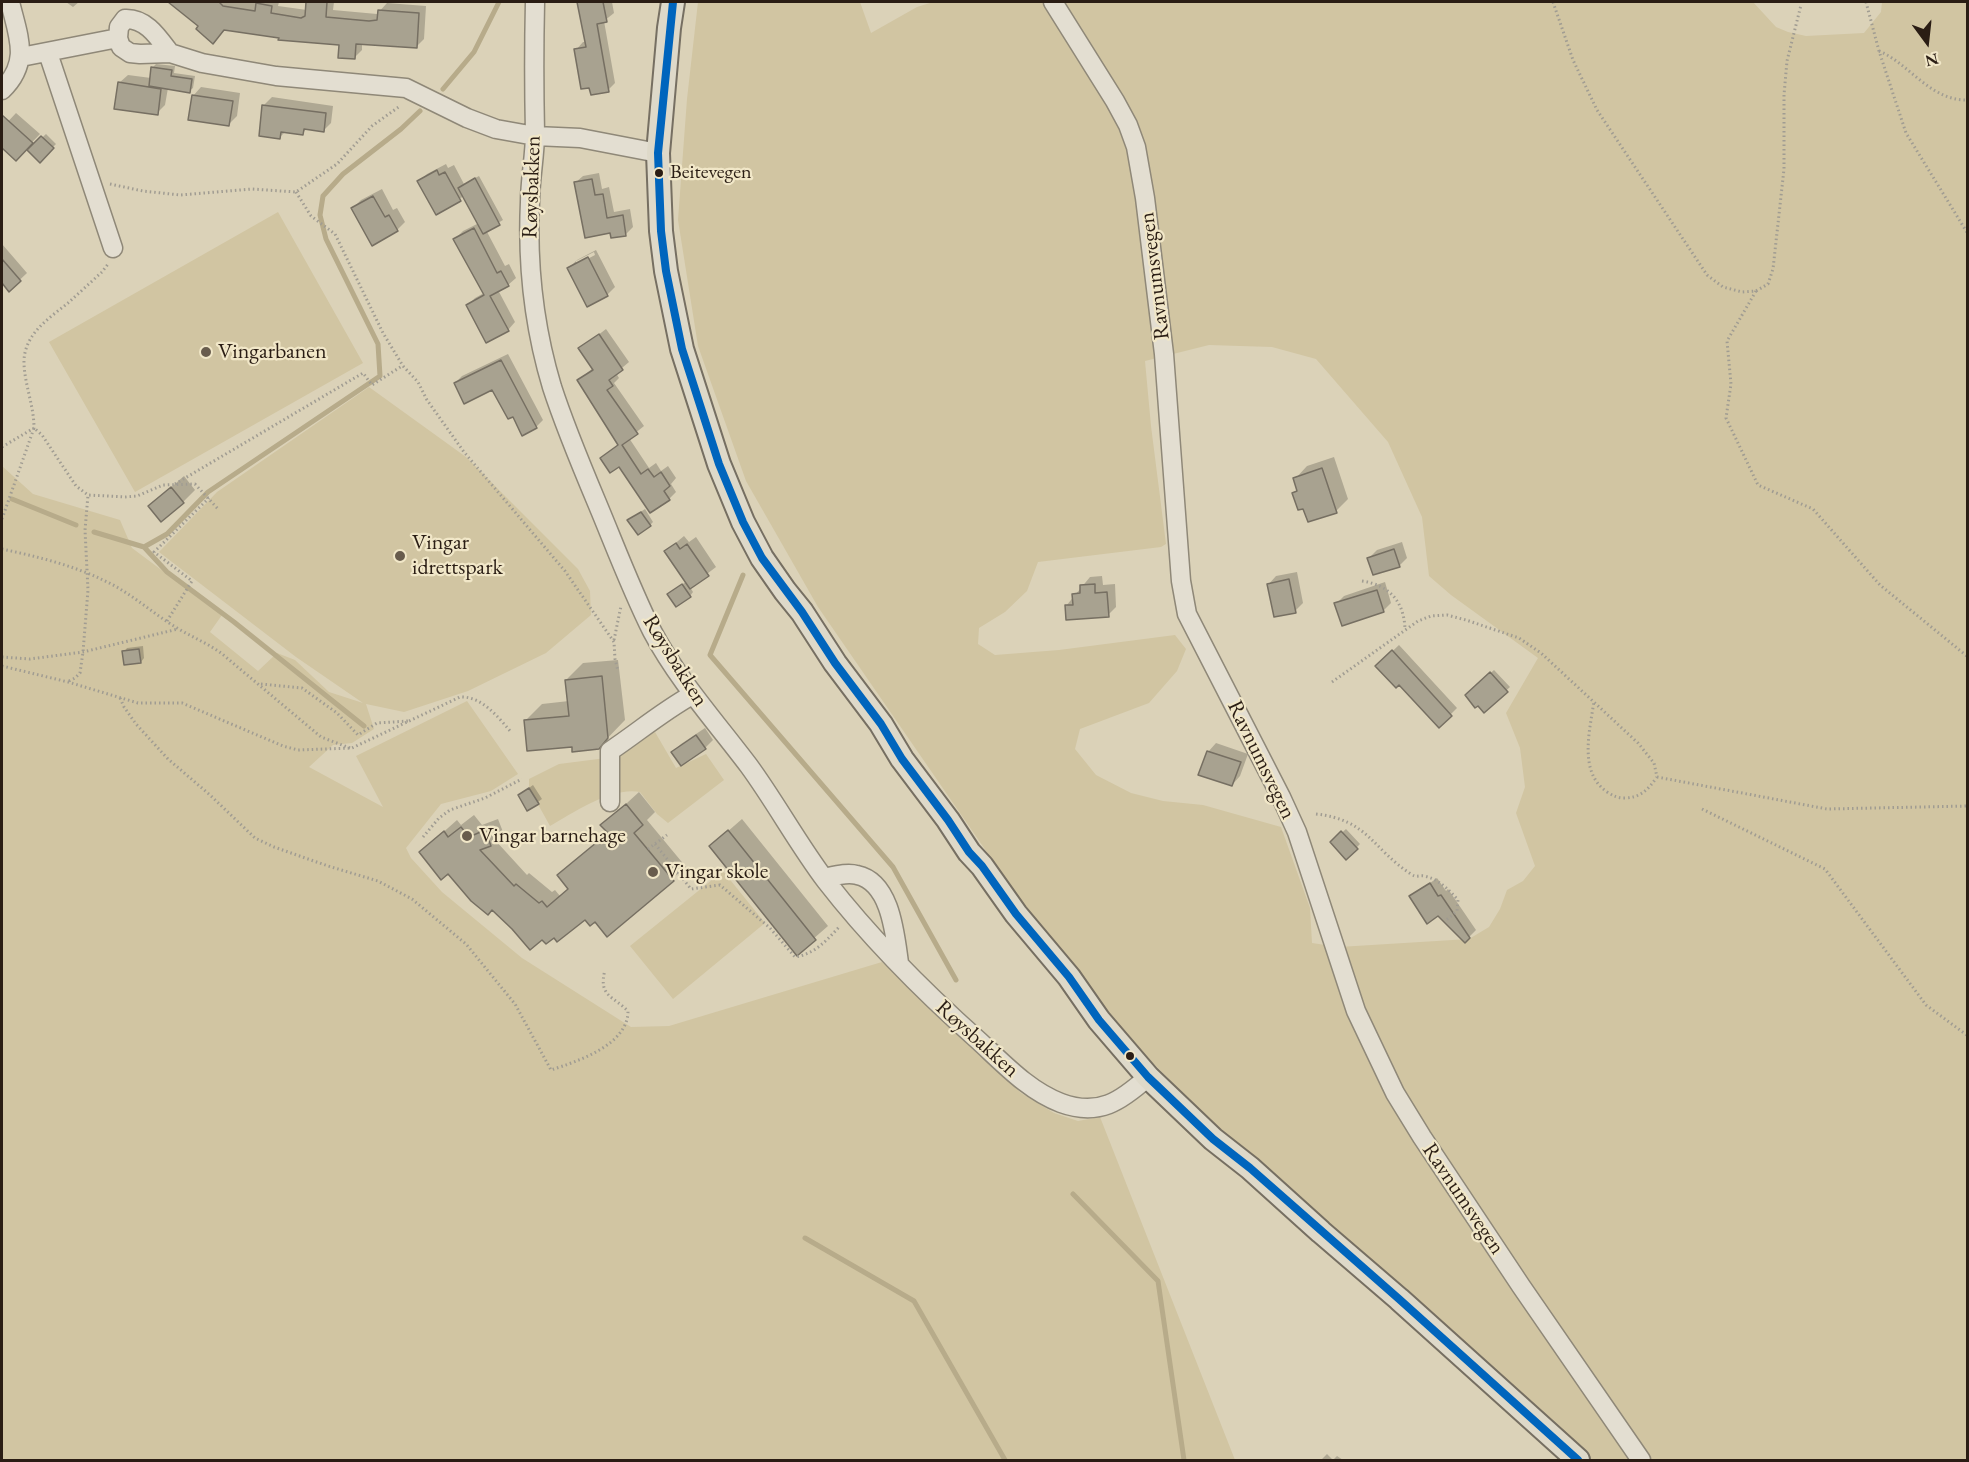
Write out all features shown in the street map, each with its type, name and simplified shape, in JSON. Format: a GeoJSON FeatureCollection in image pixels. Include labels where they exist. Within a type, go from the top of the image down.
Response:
{"type":"FeatureCollection","features":[{"type":"Feature","properties":{"kind":"main road"},"geometry":{"type":"LineString","coordinates":[[673,2],[658,153],[661,231],[673,309],[682,349],[719,465],[743,522],[762,558],[969,852],[982,866],[1016,914],[1069,977],[1099,1020],[1148,1077],[1213,1138],[1399,1299],[1578,1461]]}},
{"type":"Feature","properties":{"kind":"street"},"geometry":{"type":"LineString","coordinates":[[2,90],[10,82],[21,57],[21,46],[10,2]]}},
{"type":"Feature","properties":{"kind":"street","name":"Røysbakken"},"geometry":{"type":"LineString","coordinates":[[535,2],[533,91],[535,136],[529,234],[531,291],[539,336],[552,386],[577,458],[652,631],[692,694],[750,768],[824,878],[852,913],[946,1012],[1016,1075],[1044,1095],[1064,1104],[1083,1108],[1102,1107],[1124,1099],[1148,1077]]}},
{"type":"Feature","properties":{"kind":"street","name":"Ravnumsvegen"},"geometry":{"type":"LineString","coordinates":[[1053,2],[1115,101],[1128,125],[1136,147],[1145,198],[1164,354],[1181,581],[1187,614],[1297,832],[1356,1011],[1395,1093],[1515,1277],[1641,1461]]}},
{"type":"Feature","properties":{"kind":"street"},"geometry":{"type":"LineString","coordinates":[[170,52],[143,23],[134,19],[127,10],[119,27],[118,38],[122,47],[130,53],[170,52],[202,63],[233,69],[321,81],[399,87],[496,129],[535,136],[580,138],[658,153]]}},
{"type":"Feature","properties":{"kind":"street"},"geometry":{"type":"LineString","coordinates":[[21,57],[118,38]]}},
{"type":"Feature","properties":{"kind":"street"},"geometry":{"type":"LineString","coordinates":[[48,53],[114,248]]}},
{"type":"Feature","properties":{"kind":"street"},"geometry":{"type":"LineString","coordinates":[[610,802],[610,751],[646,727],[673,705],[692,694]]}},
{"type":"Feature","properties":{"kind":"street"},"geometry":{"type":"LineString","coordinates":[[824,878],[854,874],[867,878],[879,890],[888,907],[894,928],[899,963]]}},
{"type":"Feature","properties":{"kind":"path"},"geometry":{"type":"LineString","coordinates":[[1553,2],[1573,60],[1597,110],[1707,275],[1723,287],[1742,292],[1756,291],[1768,284],[1773,270],[1784,169],[1784,95],[1787,61],[1801,5]]}},
{"type":"Feature","properties":{"kind":"path"},"geometry":{"type":"LineString","coordinates":[[1866,2],[1905,133],[1968,234]]}},
{"type":"Feature","properties":{"kind":"path"},"geometry":{"type":"LineString","coordinates":[[1879,51],[1894,57],[1925,86],[1958,100],[1968,100]]}},
{"type":"Feature","properties":{"kind":"path"},"geometry":{"type":"LineString","coordinates":[[88,171],[107,183],[180,195],[252,189],[296,192],[337,164],[372,126],[399,106],[420,95]]}},
{"type":"Feature","properties":{"kind":"path"},"geometry":{"type":"LineString","coordinates":[[296,192],[311,216],[335,234],[383,333],[403,366],[418,382],[427,400],[464,452],[565,571],[614,642]]}},
{"type":"Feature","properties":{"kind":"path"},"geometry":{"type":"LineString","coordinates":[[2,519],[34,428],[34,413],[24,362],[27,346],[43,322],[102,272],[114,248]]}},
{"type":"Feature","properties":{"kind":"path"},"geometry":{"type":"LineString","coordinates":[[1756,291],[1727,341],[1731,384],[1726,418],[1758,485],[1814,509],[1880,585],[1968,657]]}},
{"type":"Feature","properties":{"kind":"path"},"geometry":{"type":"LineString","coordinates":[[173,485],[363,373],[372,385],[403,366]]}},
{"type":"Feature","properties":{"kind":"path"},"geometry":{"type":"LineString","coordinates":[[2,447],[34,428]]}},
{"type":"Feature","properties":{"kind":"path"},"geometry":{"type":"LineString","coordinates":[[34,428],[42,435],[76,486],[88,495],[137,496],[163,485],[195,484],[218,509]]}},
{"type":"Feature","properties":{"kind":"path"},"geometry":{"type":"LineString","coordinates":[[68,682],[81,673],[89,575],[85,530],[88,495]]}},
{"type":"Feature","properties":{"kind":"path"},"geometry":{"type":"LineString","coordinates":[[167,621],[192,581],[154,552],[207,495]]}},
{"type":"Feature","properties":{"kind":"path"},"geometry":{"type":"LineString","coordinates":[[2,549],[89,575],[125,592],[178,629],[205,642],[260,684],[321,737],[352,748]]}},
{"type":"Feature","properties":{"kind":"path"},"geometry":{"type":"LineString","coordinates":[[1362,581],[1381,587],[1396,597],[1405,616],[1406,629]]}},
{"type":"Feature","properties":{"kind":"path"},"geometry":{"type":"LineString","coordinates":[[618,671],[614,642],[621,602],[636,597]]}},
{"type":"Feature","properties":{"kind":"path"},"geometry":{"type":"LineString","coordinates":[[1332,682],[1406,629],[1431,616],[1447,615],[1519,638],[1541,653],[1594,701],[1638,743],[1654,763],[1657,777],[1648,790],[1634,798],[1618,798],[1605,791],[1595,780],[1590,768],[1588,748],[1594,701]]}},
{"type":"Feature","properties":{"kind":"path"},"geometry":{"type":"LineString","coordinates":[[2,657],[30,659],[83,652],[178,629]]}},
{"type":"Feature","properties":{"kind":"path"},"geometry":{"type":"LineString","coordinates":[[2,666],[68,682],[138,703],[182,703],[298,750],[352,748],[460,697],[476,700],[511,732]]}},
{"type":"Feature","properties":{"kind":"path"},"geometry":{"type":"LineString","coordinates":[[260,684],[302,688],[337,713],[358,735],[377,723],[410,721]]}},
{"type":"Feature","properties":{"kind":"path"},"geometry":{"type":"LineString","coordinates":[[120,698],[136,724],[168,759],[255,838],[327,866],[378,881],[412,899],[466,944],[515,1005],[551,1070],[595,1052],[612,1041],[624,1028],[628,1020],[628,1011],[606,993],[603,986],[605,970]]}},
{"type":"Feature","properties":{"kind":"path"},"geometry":{"type":"LineString","coordinates":[[1657,777],[1827,809],[1968,806]]}},
{"type":"Feature","properties":{"kind":"path"},"geometry":{"type":"LineString","coordinates":[[423,837],[439,818],[450,810],[485,798],[522,779]]}},
{"type":"Feature","properties":{"kind":"path"},"geometry":{"type":"LineString","coordinates":[[1702,809],[1826,869],[1926,1005],[1968,1036]]}},
{"type":"Feature","properties":{"kind":"path"},"geometry":{"type":"LineString","coordinates":[[1316,814],[1348,821],[1367,834],[1399,866],[1415,877],[1424,876],[1436,880],[1447,888],[1458,900],[1457,911],[1445,921]]}},
{"type":"Feature","properties":{"kind":"path"},"geometry":{"type":"LineString","coordinates":[[648,849],[666,835]]}},
{"type":"Feature","properties":{"kind":"path"},"geometry":{"type":"LineString","coordinates":[[655,844],[690,889],[720,885],[770,928],[795,957],[803,956],[822,945],[852,913]]}},
{"type":"Feature","properties":{"kind":"shaded area"},"geometry":{"type":"Polygon","coordinates":[[[698,2],[860,2],[871,33],[917,7],[933,2],[1753,2],[1776,27],[1806,36],[1864,33],[1881,12],[1882,2],[1967,2],[1967,1460],[1590,1460],[1238,1148],[1152,1062],[1092,994],[1013,890],[818,607],[746,481],[698,346],[678,220],[687,99],[698,2]],[[1209,345],[1145,361],[1166,544],[1161,547],[1038,562],[1027,591],[1005,612],[979,628],[978,644],[995,655],[1059,650],[1175,635],[1186,649],[1177,671],[1149,703],[1080,729],[1075,749],[1096,775],[1131,793],[1163,801],[1203,805],[1281,827],[1310,908],[1312,943],[1339,947],[1469,939],[1489,927],[1500,909],[1507,890],[1523,881],[1535,866],[1516,813],[1525,787],[1520,748],[1506,713],[1538,658],[1451,595],[1429,576],[1422,517],[1388,442],[1316,359],[1272,347],[1209,345]]]}},
{"type":"Feature","properties":{"kind":"shaded area","name":"Vingarbanen"},"geometry":{"type":"Polygon","coordinates":[[[278,212],[363,363],[135,492],[49,342],[278,212]]]}},
{"type":"Feature","properties":{"kind":"shaded area"},"geometry":{"type":"Polygon","coordinates":[[[369,387],[466,457],[578,569],[590,591],[591,615],[546,653],[468,691],[404,712],[366,704],[374,729],[352,743],[333,745],[309,767],[383,807],[356,756],[467,701],[518,774],[491,791],[441,804],[406,848],[411,858],[442,892],[522,958],[631,1027],[669,1026],[882,962],[1021,1093],[1054,1113],[1078,1121],[1100,1117],[1235,1460],[2,1460],[2,466],[33,494],[120,520],[132,548],[222,615],[210,632],[258,671],[277,653],[295,660],[329,692],[363,703],[296,657],[159,552],[217,492],[369,387]]]}},
{"type":"Feature","properties":{"kind":"shaded area"},"geometry":{"type":"Polygon","coordinates":[[[655,732],[676,768],[706,754],[724,780],[668,823],[657,814],[640,792],[629,791],[605,797],[550,826],[529,788],[529,779],[559,764],[614,757],[655,732]]]}},
{"type":"Feature","properties":{"kind":"shaded area"},"geometry":{"type":"Polygon","coordinates":[[[723,871],[765,923],[673,999],[630,946],[723,871]]]}},
{"type":"Feature","properties":{"kind":"building"},"geometry":{"type":"Polygon","coordinates":[[[168,2],[219,2],[223,6],[255,11],[256,3],[272,6],[271,13],[301,18],[305,16],[306,2],[327,2],[326,17],[369,21],[377,20],[378,10],[419,13],[417,48],[356,44],[355,59],[338,58],[339,45],[278,40],[279,38],[224,30],[213,44],[196,29],[198,26],[168,2]]]}},
{"type":"Feature","properties":{"kind":"building"},"geometry":{"type":"Polygon","coordinates":[[[577,2],[603,2],[607,22],[597,24],[609,92],[591,95],[589,88],[581,89],[574,49],[586,47],[577,2]]]}},
{"type":"Feature","properties":{"kind":"building"},"geometry":{"type":"Polygon","coordinates":[[[151,67],[172,70],[171,76],[192,79],[190,93],[149,86],[151,67]]]}},
{"type":"Feature","properties":{"kind":"building"},"geometry":{"type":"Polygon","coordinates":[[[118,82],[161,89],[158,115],[114,109],[118,82]]]}},
{"type":"Feature","properties":{"kind":"building"},"geometry":{"type":"Polygon","coordinates":[[[192,95],[233,101],[229,126],[188,120],[192,95]]]}},
{"type":"Feature","properties":{"kind":"building"},"geometry":{"type":"Polygon","coordinates":[[[262,105],[326,113],[324,132],[304,129],[303,135],[281,132],[280,139],[259,136],[262,105]]]}},
{"type":"Feature","properties":{"kind":"building"},"geometry":{"type":"Polygon","coordinates":[[[2,115],[33,143],[16,161],[2,148],[2,115]]]}},
{"type":"Feature","properties":{"kind":"building"},"geometry":{"type":"Polygon","coordinates":[[[41,136],[54,148],[40,163],[27,150],[41,136]]]}},
{"type":"Feature","properties":{"kind":"building"},"geometry":{"type":"Polygon","coordinates":[[[437,170],[439,175],[445,172],[461,201],[436,215],[417,181],[437,170]]]}},
{"type":"Feature","properties":{"kind":"building"},"geometry":{"type":"Polygon","coordinates":[[[475,178],[500,225],[483,234],[458,188],[475,178]]]}},
{"type":"Feature","properties":{"kind":"building"},"geometry":{"type":"Polygon","coordinates":[[[592,179],[595,195],[603,194],[607,218],[623,215],[626,236],[611,238],[610,233],[585,238],[574,182],[592,179]]]}},
{"type":"Feature","properties":{"kind":"building"},"geometry":{"type":"Polygon","coordinates":[[[373,196],[385,217],[389,215],[398,231],[372,246],[351,208],[373,196]]]}},
{"type":"Feature","properties":{"kind":"building"},"geometry":{"type":"Polygon","coordinates":[[[474,228],[497,273],[501,271],[509,286],[490,296],[509,331],[486,343],[466,305],[484,295],[453,239],[474,228]]]}},
{"type":"Feature","properties":{"kind":"building"},"geometry":{"type":"Polygon","coordinates":[[[588,257],[608,296],[587,307],[567,268],[588,257]]]}},
{"type":"Feature","properties":{"kind":"building"},"geometry":{"type":"Polygon","coordinates":[[[2,259],[21,281],[9,292],[2,283],[2,259]]]}},
{"type":"Feature","properties":{"kind":"building"},"geometry":{"type":"Polygon","coordinates":[[[599,334],[623,370],[609,380],[613,386],[607,390],[638,434],[622,445],[641,474],[648,469],[654,477],[661,472],[670,486],[664,491],[670,500],[650,513],[619,467],[610,473],[600,458],[618,445],[577,380],[593,370],[578,348],[599,334]]]}},
{"type":"Feature","properties":{"kind":"building"},"geometry":{"type":"Polygon","coordinates":[[[501,360],[537,428],[522,436],[513,417],[508,419],[492,390],[464,404],[454,383],[501,360]]]}},
{"type":"Feature","properties":{"kind":"building"},"geometry":{"type":"Polygon","coordinates":[[[1322,468],[1337,513],[1308,522],[1303,509],[1298,510],[1292,493],[1297,491],[1293,478],[1322,468]]]}},
{"type":"Feature","properties":{"kind":"building"},"geometry":{"type":"Polygon","coordinates":[[[171,487],[184,503],[161,522],[148,506],[171,487]]]}},
{"type":"Feature","properties":{"kind":"building"},"geometry":{"type":"Polygon","coordinates":[[[641,512],[651,526],[638,535],[627,520],[641,512]]]}},
{"type":"Feature","properties":{"kind":"building"},"geometry":{"type":"Polygon","coordinates":[[[676,543],[680,549],[687,544],[709,576],[690,589],[664,551],[676,543]]]}},
{"type":"Feature","properties":{"kind":"building"},"geometry":{"type":"Polygon","coordinates":[[[1394,549],[1400,567],[1373,575],[1367,558],[1394,549]]]}},
{"type":"Feature","properties":{"kind":"building"},"geometry":{"type":"Polygon","coordinates":[[[1289,579],[1296,613],[1274,617],[1267,584],[1289,579]]]}},
{"type":"Feature","properties":{"kind":"building"},"geometry":{"type":"Polygon","coordinates":[[[682,584],[691,597],[676,607],[667,594],[682,584]]]}},
{"type":"Feature","properties":{"kind":"building"},"geometry":{"type":"Polygon","coordinates":[[[1095,584],[1095,593],[1107,592],[1109,617],[1066,620],[1065,605],[1073,605],[1072,594],[1080,593],[1080,585],[1095,584]]]}},
{"type":"Feature","properties":{"kind":"building"},"geometry":{"type":"Polygon","coordinates":[[[1377,590],[1384,612],[1342,626],[1334,603],[1377,590]]]}},
{"type":"Feature","properties":{"kind":"building"},"geometry":{"type":"Polygon","coordinates":[[[139,649],[141,663],[124,665],[122,651],[139,649]]]}},
{"type":"Feature","properties":{"kind":"building"},"geometry":{"type":"Polygon","coordinates":[[[1392,650],[1452,716],[1439,728],[1399,685],[1396,688],[1375,666],[1392,650]]]}},
{"type":"Feature","properties":{"kind":"building"},"geometry":{"type":"Polygon","coordinates":[[[1490,672],[1508,692],[1484,713],[1478,706],[1475,708],[1465,695],[1490,672]]]}},
{"type":"Feature","properties":{"kind":"building"},"geometry":{"type":"Polygon","coordinates":[[[602,676],[608,738],[599,749],[572,752],[572,747],[527,751],[524,720],[569,716],[565,680],[602,676]]]}},
{"type":"Feature","properties":{"kind":"building"},"geometry":{"type":"Polygon","coordinates":[[[696,735],[706,749],[681,766],[671,752],[696,735]]]}},
{"type":"Feature","properties":{"kind":"building"},"geometry":{"type":"Polygon","coordinates":[[[1207,751],[1241,762],[1232,786],[1198,775],[1207,751]]]}},
{"type":"Feature","properties":{"kind":"building"},"geometry":{"type":"Polygon","coordinates":[[[529,788],[539,804],[527,811],[518,795],[529,788]]]}},
{"type":"Feature","properties":{"kind":"building"},"geometry":{"type":"Polygon","coordinates":[[[626,804],[643,825],[634,833],[674,881],[607,937],[595,922],[590,926],[585,920],[557,942],[554,938],[546,944],[542,940],[530,950],[492,910],[488,915],[471,901],[448,874],[441,880],[419,852],[444,831],[448,837],[461,827],[469,837],[485,830],[491,846],[480,850],[514,886],[516,884],[539,903],[542,901],[547,907],[568,889],[557,875],[608,833],[600,825],[626,804]]]}},
{"type":"Feature","properties":{"kind":"building"},"geometry":{"type":"Polygon","coordinates":[[[728,830],[816,940],[797,956],[709,846],[728,830]]]}},
{"type":"Feature","properties":{"kind":"building"},"geometry":{"type":"Polygon","coordinates":[[[1341,831],[1358,849],[1346,860],[1330,842],[1341,831]]]}},
{"type":"Feature","properties":{"kind":"building"},"geometry":{"type":"Polygon","coordinates":[[[1430,883],[1438,896],[1441,895],[1470,938],[1465,943],[1438,916],[1427,924],[1409,896],[1430,883]]]}},
{"type":"Feature","properties":{"kind":"waterway"},"geometry":{"type":"LineString","coordinates":[[443,89],[474,52],[499,2]]}},
{"type":"Feature","properties":{"kind":"waterway"},"geometry":{"type":"LineString","coordinates":[[94,532],[144,547],[167,534],[208,492],[380,376],[378,344],[326,239],[320,215],[323,196],[343,174],[401,129],[420,111]]}},
{"type":"Feature","properties":{"kind":"waterway"},"geometry":{"type":"LineString","coordinates":[[12,499],[76,525]]}},
{"type":"Feature","properties":{"kind":"waterway"},"geometry":{"type":"LineString","coordinates":[[144,547],[167,572],[234,622],[364,726]]}},
{"type":"Feature","properties":{"kind":"waterway"},"geometry":{"type":"LineString","coordinates":[[743,575],[710,655],[893,867],[956,980]]}},
{"type":"Feature","properties":{"kind":"waterway"},"geometry":{"type":"LineString","coordinates":[[1073,1194],[1158,1281],[1184,1460]]}},
{"type":"Feature","properties":{"kind":"waterway"},"geometry":{"type":"LineString","coordinates":[[805,1238],[914,1301],[1005,1460]]}},
{"type":"Feature","properties":{"kind":"transit line"},"geometry":{"type":"LineString","coordinates":[[673,2],[658,153],[661,231],[666,271],[682,349],[719,464],[743,522],[762,558],[969,852],[982,866],[1016,914],[1069,977],[1099,1020],[1148,1077],[1213,1139],[1250,1168],[1399,1299],[1578,1460]]}},
{"type":"Feature","properties":{"kind":"place","name":"Beitevegen"},"geometry":{"type":"Point","coordinates":[659,173]}},
{"type":"Feature","properties":{"kind":"place","name":"Vingarbanen"},"geometry":{"type":"Point","coordinates":[206,352]}},
{"type":"Feature","properties":{"kind":"place","name":"Vingar idrettspark"},"geometry":{"type":"Point","coordinates":[400,556]}},
{"type":"Feature","properties":{"kind":"place","name":"Vingar barnehage"},"geometry":{"type":"Point","coordinates":[467,836]}},
{"type":"Feature","properties":{"kind":"place","name":"Vingar skole"},"geometry":{"type":"Point","coordinates":[653,872]}}]}
